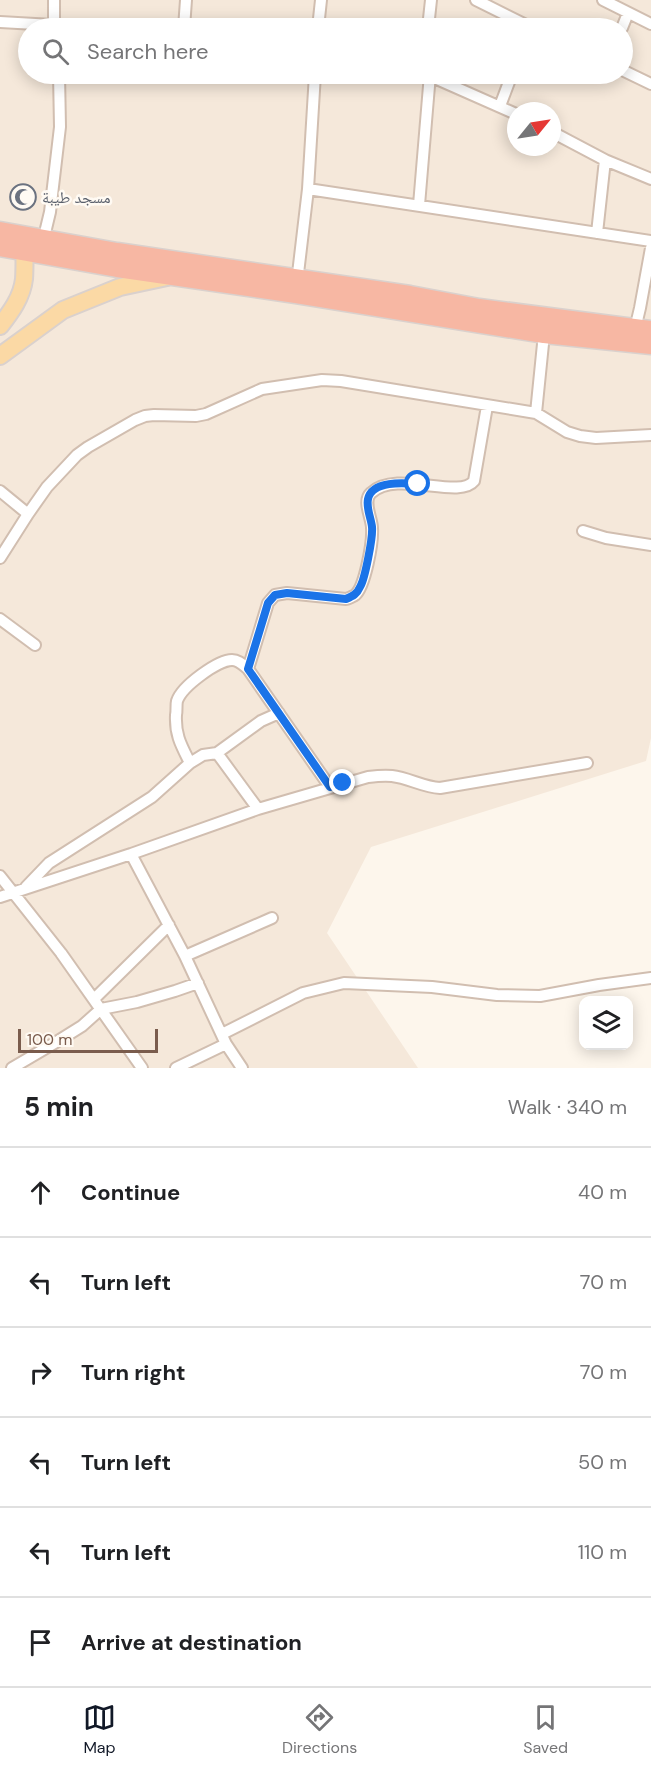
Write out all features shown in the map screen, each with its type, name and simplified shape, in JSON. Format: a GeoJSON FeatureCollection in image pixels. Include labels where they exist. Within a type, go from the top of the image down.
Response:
{"type":"FeatureCollection","features":[{"type":"Feature","properties":{"kind":"highway"},"geometry":{"type":"LineString","coordinates":[[0,231],[117,268],[173,276],[410,295],[480,308],[643,329]]}},
{"type":"Feature","properties":{"kind":"highway"},"geometry":{"type":"LineString","coordinates":[[0,247],[31,241],[117,252],[544,334],[651,345]]}},
{"type":"Feature","properties":{"kind":"main road"},"geometry":{"type":"LineString","coordinates":[[6,351],[11,333],[0,327],[21,294],[31,241]]}},
{"type":"Feature","properties":{"kind":"main road"},"geometry":{"type":"LineString","coordinates":[[6,351],[63,310],[120,287],[173,276]]}},
{"type":"Feature","properties":{"kind":"street"},"geometry":{"type":"LineString","coordinates":[[54,0],[54,18]]}},
{"type":"Feature","properties":{"kind":"street"},"geometry":{"type":"LineString","coordinates":[[185,18],[186,0]]}},
{"type":"Feature","properties":{"kind":"street"},"geometry":{"type":"LineString","coordinates":[[319,18],[321,0]]}},
{"type":"Feature","properties":{"kind":"street"},"geometry":{"type":"LineString","coordinates":[[429,18],[431,0]]}},
{"type":"Feature","properties":{"kind":"street"},"geometry":{"type":"LineString","coordinates":[[476,0],[510,18]]}},
{"type":"Feature","properties":{"kind":"street"},"geometry":{"type":"LineString","coordinates":[[603,0],[651,24]]}},
{"type":"Feature","properties":{"kind":"street"},"geometry":{"type":"LineString","coordinates":[[626,18],[628,13]]}},
{"type":"Feature","properties":{"kind":"street"},"geometry":{"type":"LineString","coordinates":[[0,22],[18,24]]}},
{"type":"Feature","properties":{"kind":"street"},"geometry":{"type":"LineString","coordinates":[[633,75],[651,84]]}},
{"type":"Feature","properties":{"kind":"street"},"geometry":{"type":"LineString","coordinates":[[31,241],[50,212],[60,127],[59,84]]}},
{"type":"Feature","properties":{"kind":"street"},"geometry":{"type":"LineString","coordinates":[[296,286],[308,189],[314,84]]}},
{"type":"Feature","properties":{"kind":"street"},"geometry":{"type":"LineString","coordinates":[[420,205],[429,84]]}},
{"type":"Feature","properties":{"kind":"street"},"geometry":{"type":"LineString","coordinates":[[450,84],[507,110]]}},
{"type":"Feature","properties":{"kind":"street"},"geometry":{"type":"LineString","coordinates":[[500,106],[508,84]]}},
{"type":"Feature","properties":{"kind":"street"},"geometry":{"type":"LineString","coordinates":[[561,137],[605,160],[651,179]]}},
{"type":"Feature","properties":{"kind":"street"},"geometry":{"type":"LineString","coordinates":[[597,233],[605,160]]}},
{"type":"Feature","properties":{"kind":"street"},"geometry":{"type":"LineString","coordinates":[[308,189],[651,241]]}},
{"type":"Feature","properties":{"kind":"street"},"geometry":{"type":"LineString","coordinates":[[643,329],[651,248]]}},
{"type":"Feature","properties":{"kind":"street"},"geometry":{"type":"LineString","coordinates":[[536,414],[544,334]]}},
{"type":"Feature","properties":{"kind":"street"},"geometry":{"type":"LineString","coordinates":[[0,558],[47,487],[77,455],[88,447],[145,416],[206,414],[262,389],[322,380],[367,385],[536,414],[567,432],[580,436],[596,438],[651,435]]}},
{"type":"Feature","properties":{"kind":"street"},"geometry":{"type":"LineString","coordinates":[[248,669],[268,603],[275,595],[287,593],[346,599],[354,595],[362,585],[372,537],[368,496],[372,491],[392,483],[464,487],[474,481],[487,406]]}},
{"type":"Feature","properties":{"kind":"street"},"geometry":{"type":"LineString","coordinates":[[0,491],[28,514]]}},
{"type":"Feature","properties":{"kind":"street"},"geometry":{"type":"LineString","coordinates":[[583,531],[606,538],[651,545]]}},
{"type":"Feature","properties":{"kind":"street"},"geometry":{"type":"LineString","coordinates":[[0,619],[35,645]]}},
{"type":"Feature","properties":{"kind":"street"},"geometry":{"type":"LineString","coordinates":[[190,763],[176,731],[177,701],[187,686],[198,678],[225,661],[234,660],[248,669],[330,787]]}},
{"type":"Feature","properties":{"kind":"street"},"geometry":{"type":"LineString","coordinates":[[24,889],[49,863],[152,797],[190,763],[203,755],[218,753],[261,721],[279,713]]}},
{"type":"Feature","properties":{"kind":"street"},"geometry":{"type":"LineString","coordinates":[[218,753],[258,809]]}},
{"type":"Feature","properties":{"kind":"street"},"geometry":{"type":"LineString","coordinates":[[0,897],[258,809],[330,787],[382,775],[395,776],[440,788],[587,763]]}},
{"type":"Feature","properties":{"kind":"street"},"geometry":{"type":"LineString","coordinates":[[131,854],[185,956],[224,1039],[242,1068]]}},
{"type":"Feature","properties":{"kind":"street"},"geometry":{"type":"LineString","coordinates":[[0,876],[61,953],[142,1068]]}},
{"type":"Feature","properties":{"kind":"street"},"geometry":{"type":"LineString","coordinates":[[185,956],[272,918]]}},
{"type":"Feature","properties":{"kind":"street"},"geometry":{"type":"LineString","coordinates":[[94,999],[169,925]]}},
{"type":"Feature","properties":{"kind":"street"},"geometry":{"type":"LineString","coordinates":[[177,1068],[296,996],[344,983],[432,987],[497,995],[540,996],[651,978]]}},
{"type":"Feature","properties":{"kind":"street"},"geometry":{"type":"LineString","coordinates":[[12,1068],[82,1026],[101,1009],[146,999],[198,983]]}},
{"type":"Feature","properties":{"kind":"shaded area"},"geometry":{"type":"Polygon","coordinates":[[[0,0],[651,0],[651,738],[646,761],[371,847],[327,933],[418,1068],[0,1068],[0,0]]]}},
{"type":"Feature","properties":{"kind":"place","name":"مسجد طيبة"},"geometry":{"type":"Point","coordinates":[23,197]}},
{"type":"Feature","properties":{"kind":"route"},"geometry":{"type":"LineString","coordinates":[[343,783],[330,787],[248,669],[268,603],[275,595],[287,593],[346,599],[354,595],[362,585],[372,537],[368,496],[372,491],[392,483],[418,484]]}}]}
